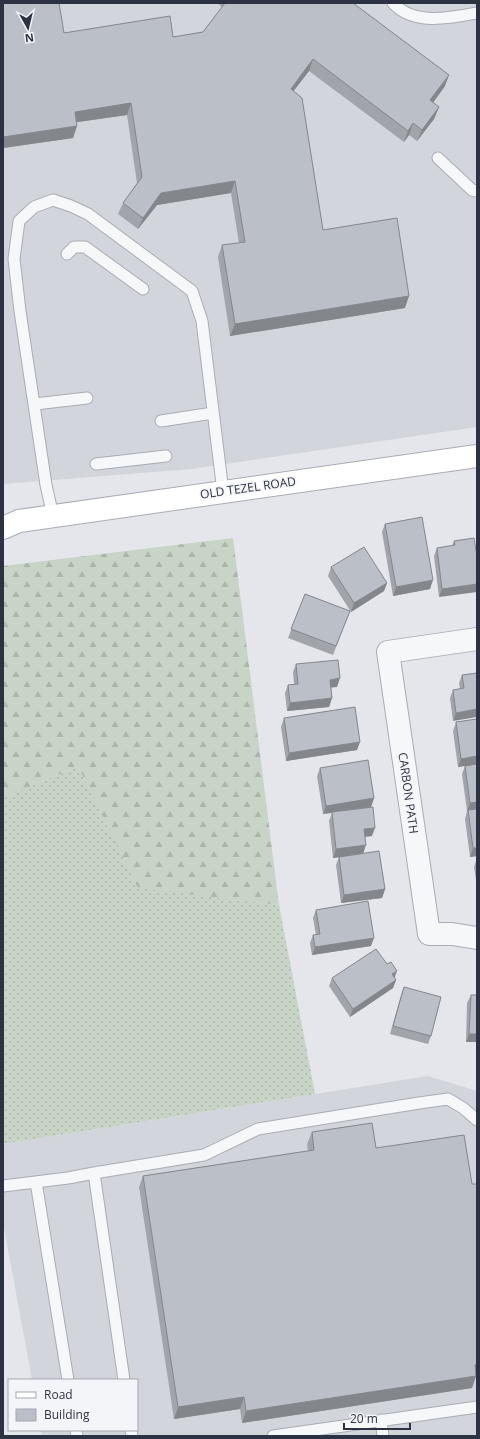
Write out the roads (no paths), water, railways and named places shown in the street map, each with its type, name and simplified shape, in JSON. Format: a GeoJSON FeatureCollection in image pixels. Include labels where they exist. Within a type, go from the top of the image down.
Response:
{"type":"FeatureCollection","features":[{"type":"Feature","properties":{"kind":"street","name":"OLD TEZEL ROAD"},"geometry":{"type":"LineString","coordinates":[[8,523],[477,456]]}},
{"type":"Feature","properties":{"kind":"street","name":"CARBON PATH"},"geometry":{"type":"LineString","coordinates":[[477,639],[388,652],[429,934],[452,934],[477,938]]}},
{"type":"Feature","properties":{"kind":"lane"},"geometry":{"type":"LineString","coordinates":[[393,3],[398,9],[421,17],[440,19],[477,13]]}},
{"type":"Feature","properties":{"kind":"lane"},"geometry":{"type":"LineString","coordinates":[[438,158],[472,190],[477,191]]}},
{"type":"Feature","properties":{"kind":"lane"},"geometry":{"type":"LineString","coordinates":[[52,516],[20,311],[14,259],[19,221],[34,207],[53,200],[88,214],[192,291],[202,321],[223,492]]}},
{"type":"Feature","properties":{"kind":"lane"},"geometry":{"type":"LineString","coordinates":[[67,254],[74,247],[85,247],[143,289]]}},
{"type":"Feature","properties":{"kind":"lane"},"geometry":{"type":"LineString","coordinates":[[35,404],[87,398]]}},
{"type":"Feature","properties":{"kind":"lane"},"geometry":{"type":"LineString","coordinates":[[161,421],[213,413]]}},
{"type":"Feature","properties":{"kind":"lane"},"geometry":{"type":"LineString","coordinates":[[96,464],[166,456]]}},
{"type":"Feature","properties":{"kind":"lane"},"geometry":{"type":"LineString","coordinates":[[3,1186],[68,1178],[204,1155],[258,1129],[419,1103],[448,1099],[463,1108],[477,1120]]}},
{"type":"Feature","properties":{"kind":"lane"},"geometry":{"type":"LineString","coordinates":[[94,1173],[124,1379]]}},
{"type":"Feature","properties":{"kind":"lane"},"geometry":{"type":"LineString","coordinates":[[36,1182],[68,1379]]}},
{"type":"Feature","properties":{"kind":"lane"},"geometry":{"type":"LineString","coordinates":[[273,1436],[477,1407]]}},
{"type":"Feature","properties":{"kind":"lane"},"geometry":{"type":"LineString","coordinates":[[381,1420],[383,1436]]}}]}
